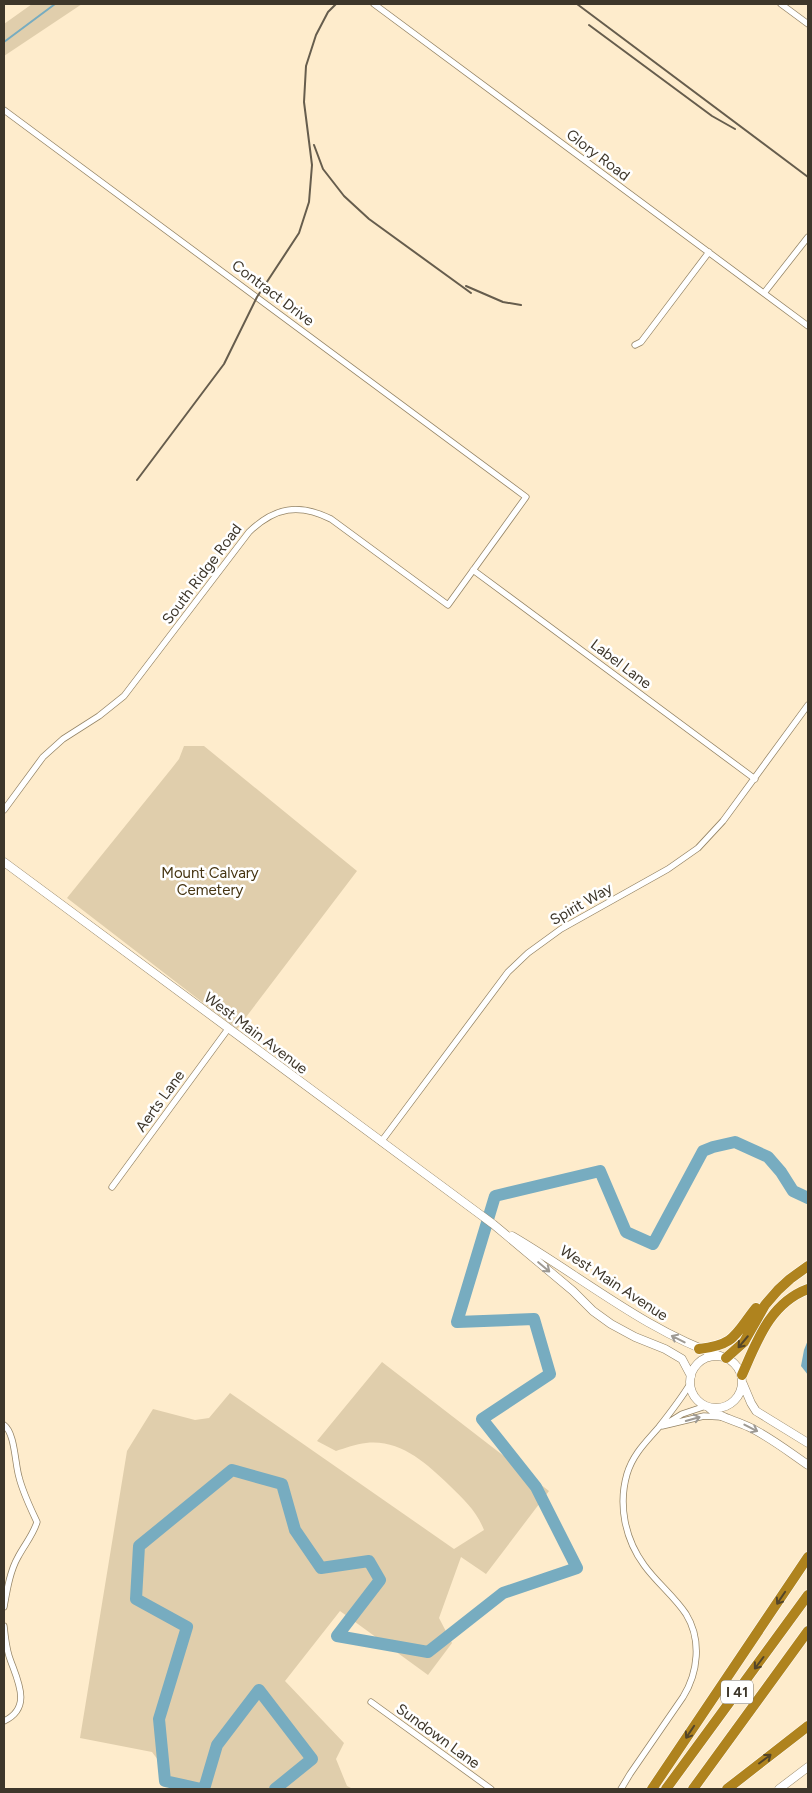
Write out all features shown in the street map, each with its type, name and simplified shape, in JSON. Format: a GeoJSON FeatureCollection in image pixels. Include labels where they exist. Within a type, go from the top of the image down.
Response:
{"type":"FeatureCollection","features":[{"type":"Feature","properties":{"kind":"highway"},"geometry":{"type":"LineString","coordinates":[[699,1349],[714,1348],[732,1339],[761,1302],[808,1266]]}},
{"type":"Feature","properties":{"kind":"highway"},"geometry":{"type":"LineString","coordinates":[[742,1378],[768,1319],[788,1299],[808,1289]]}},
{"type":"Feature","properties":{"kind":"highway"},"geometry":{"type":"LineString","coordinates":[[725,1358],[744,1342],[765,1306],[778,1290]]}},
{"type":"Feature","properties":{"kind":"highway"},"geometry":{"type":"LineString","coordinates":[[652,1789],[808,1557]]}},
{"type":"Feature","properties":{"kind":"highway","name":"I 41"},"geometry":{"type":"LineString","coordinates":[[666,1789],[808,1595]]}},
{"type":"Feature","properties":{"kind":"highway","name":"I 41"},"geometry":{"type":"LineString","coordinates":[[693,1789],[808,1631]]}},
{"type":"Feature","properties":{"kind":"highway"},"geometry":{"type":"LineString","coordinates":[[727,1789],[808,1726]]}},
{"type":"Feature","properties":{"kind":"main road","name":"West Main Avenue"},"geometry":{"type":"LineString","coordinates":[[4,862],[493,1224],[548,1257],[636,1315],[699,1349],[725,1358]]}},
{"type":"Feature","properties":{"kind":"main road","name":"West Main Avenue"},"geometry":{"type":"LineString","coordinates":[[493,1224],[573,1291],[593,1311],[611,1324],[635,1338],[665,1349],[682,1359],[691,1380]]}},
{"type":"Feature","properties":{"kind":"main road"},"geometry":{"type":"LineString","coordinates":[[808,1443],[756,1411],[750,1403],[738,1368],[725,1358],[715,1356],[707,1358],[694,1368],[691,1380],[695,1397],[715,1414],[758,1432],[808,1465]]}},
{"type":"Feature","properties":{"kind":"main road"},"geometry":{"type":"LineString","coordinates":[[707,1407],[716,1408],[732,1404],[742,1390],[742,1378]]}},
{"type":"Feature","properties":{"kind":"main road"},"geometry":{"type":"LineString","coordinates":[[779,1789],[808,1767]]}},
{"type":"Feature","properties":{"kind":"street","name":"Glory Road"},"geometry":{"type":"LineString","coordinates":[[374,4],[808,326]]}},
{"type":"Feature","properties":{"kind":"street"},"geometry":{"type":"LineString","coordinates":[[782,4],[808,24]]}},
{"type":"Feature","properties":{"kind":"street","name":"Contract Drive"},"geometry":{"type":"LineString","coordinates":[[4,110],[526,497]]}},
{"type":"Feature","properties":{"kind":"street"},"geometry":{"type":"LineString","coordinates":[[764,293],[808,237]]}},
{"type":"Feature","properties":{"kind":"street"},"geometry":{"type":"LineString","coordinates":[[635,345],[642,342],[709,252]]}},
{"type":"Feature","properties":{"kind":"street","name":"South Ridge Road"},"geometry":{"type":"LineString","coordinates":[[4,810],[43,756],[63,739],[99,716],[124,696],[249,532],[261,520],[276,512],[297,509],[317,512],[331,519],[448,606],[526,497]]}},
{"type":"Feature","properties":{"kind":"street","name":"Label Lane"},"geometry":{"type":"LineString","coordinates":[[474,570],[754,779]]}},
{"type":"Feature","properties":{"kind":"street","name":"Spirit Way"},"geometry":{"type":"LineString","coordinates":[[380,1142],[508,972],[528,953],[561,929],[684,859],[698,848],[723,821],[808,705]]}},
{"type":"Feature","properties":{"kind":"street","name":"Aerts Lane"},"geometry":{"type":"LineString","coordinates":[[112,1187],[228,1029]]}},
{"type":"Feature","properties":{"kind":"street"},"geometry":{"type":"LineString","coordinates":[[621,1789],[688,1689],[694,1672],[696,1653],[694,1634],[686,1614],[646,1568],[638,1555],[628,1532],[624,1513],[624,1488],[631,1462],[642,1445],[659,1428],[680,1400],[691,1380]]}},
{"type":"Feature","properties":{"kind":"street"},"geometry":{"type":"LineString","coordinates":[[659,1428],[682,1414],[707,1407]]}},
{"type":"Feature","properties":{"kind":"street"},"geometry":{"type":"LineString","coordinates":[[659,1428],[704,1416],[724,1417]]}},
{"type":"Feature","properties":{"kind":"street"},"geometry":{"type":"LineString","coordinates":[[4,1425],[8,1428],[15,1452],[18,1477],[37,1522],[33,1533],[18,1558],[4,1607]]}},
{"type":"Feature","properties":{"kind":"street"},"geometry":{"type":"LineString","coordinates":[[4,1626],[9,1655],[20,1684],[21,1694],[16,1711],[10,1718],[4,1721]]}},
{"type":"Feature","properties":{"kind":"street","name":"Sundown Lane"},"geometry":{"type":"LineString","coordinates":[[371,1702],[491,1789]]}},
{"type":"Feature","properties":{"kind":"green space"},"geometry":{"type":"Polygon","coordinates":[[[32,4],[82,4],[4,56],[4,24],[32,4]]]}},
{"type":"Feature","properties":{"kind":"green space","name":"Mount Calvary Cemetery"},"geometry":{"type":"Polygon","coordinates":[[[184,746],[204,746],[357,871],[237,1029],[67,898],[179,759],[184,746]]]}},
{"type":"Feature","properties":{"kind":"green space"},"geometry":{"type":"Polygon","coordinates":[[[382,1362],[549,1491],[486,1574],[461,1557],[439,1618],[452,1643],[428,1675],[340,1611],[285,1681],[344,1743],[336,1759],[347,1786],[353,1789],[180,1789],[152,1752],[80,1738],[127,1451],[153,1409],[195,1420],[209,1418],[230,1393],[454,1549],[484,1530],[465,1501],[412,1454],[390,1445],[378,1443],[358,1444],[336,1451],[317,1441],[382,1362]]]}},
{"type":"Feature","properties":{"kind":"water"},"geometry":{"type":"Polygon","coordinates":[[[808,1340],[808,1375],[801,1366],[808,1340]]]}},
{"type":"Feature","properties":{"kind":"waterway"},"geometry":{"type":"LineString","coordinates":[[4,42],[55,4]]}},
{"type":"Feature","properties":{"kind":"waterway"},"geometry":{"type":"LineString","coordinates":[[201,1789],[165,1781],[159,1719],[187,1627],[136,1599],[139,1546],[232,1470],[282,1484],[295,1530],[321,1568],[369,1561],[380,1580],[337,1636],[428,1652],[503,1593],[577,1568],[536,1487],[482,1419],[550,1374],[534,1319],[457,1322],[495,1196],[600,1171],[626,1232],[653,1244],[703,1151],[735,1142],[768,1157],[781,1172],[793,1191],[808,1198]]}},
{"type":"Feature","properties":{"kind":"waterway"},"geometry":{"type":"LineString","coordinates":[[204,1789],[217,1745],[259,1690],[312,1759],[275,1789]]}},
{"type":"Feature","properties":{"kind":"railway"},"geometry":{"type":"LineString","coordinates":[[137,480],[224,364],[257,297],[299,233],[309,202],[312,165],[304,102],[306,66],[316,35],[328,12],[336,4]]}},
{"type":"Feature","properties":{"kind":"railway"},"geometry":{"type":"LineString","coordinates":[[577,4],[808,177]]}},
{"type":"Feature","properties":{"kind":"railway"},"geometry":{"type":"LineString","coordinates":[[589,25],[712,116],[735,129]]}},
{"type":"Feature","properties":{"kind":"railway"},"geometry":{"type":"LineString","coordinates":[[314,145],[323,169],[344,196],[369,219],[471,293]]}},
{"type":"Feature","properties":{"kind":"railway"},"geometry":{"type":"LineString","coordinates":[[466,286],[503,302],[521,305]]}}]}
